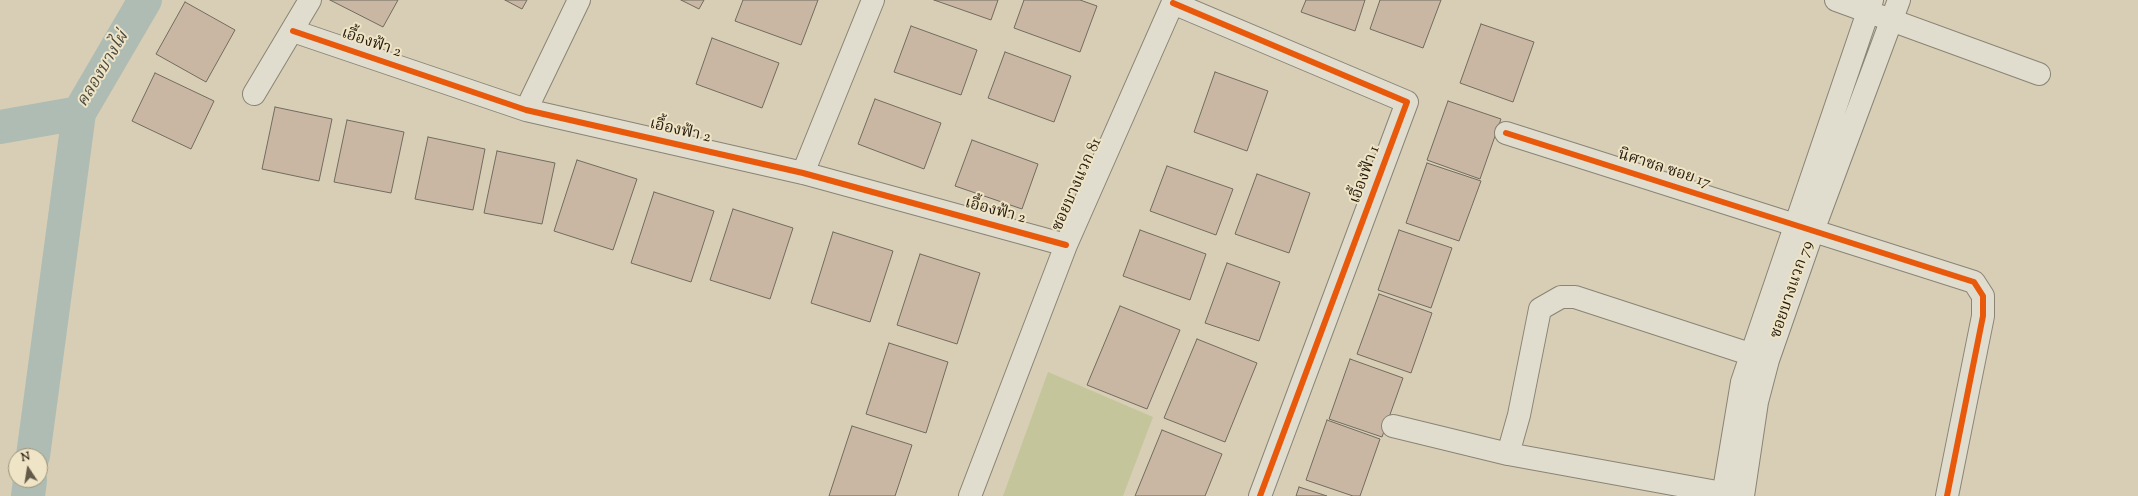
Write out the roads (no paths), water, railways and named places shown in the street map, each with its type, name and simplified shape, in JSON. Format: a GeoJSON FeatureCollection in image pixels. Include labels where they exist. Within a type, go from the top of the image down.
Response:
{"type":"FeatureCollection","features":[{"type":"Feature","properties":{"kind":"street"},"geometry":{"type":"LineString","coordinates":[[254,94],[293,31],[310,0]]}},
{"type":"Feature","properties":{"kind":"street"},"geometry":{"type":"LineString","coordinates":[[526,110],[579,0]]}},
{"type":"Feature","properties":{"kind":"street"},"geometry":{"type":"LineString","coordinates":[[803,173],[873,0]]}},
{"type":"Feature","properties":{"kind":"street"},"geometry":{"type":"LineString","coordinates":[[1836,0],[1870,6],[1892,21],[2040,74]]}},
{"type":"Feature","properties":{"kind":"street","name":"ซอยบางแวก 79"},"geometry":{"type":"LineString","coordinates":[[1804,228],[1892,21],[1899,0]]}},
{"type":"Feature","properties":{"kind":"street","name":"ซอยบางแวก 81"},"geometry":{"type":"LineString","coordinates":[[970,496],[1066,245],[1173,2]]}},
{"type":"Feature","properties":{"kind":"street","name":"เอื้องฟ้า 1"},"geometry":{"type":"LineString","coordinates":[[1173,2],[1407,102],[1260,496]]}},
{"type":"Feature","properties":{"kind":"street","name":"ซอยบางแวก 79"},"geometry":{"type":"LineString","coordinates":[[1732,495],[1738,396],[1759,357],[1804,228],[1870,6]]}},
{"type":"Feature","properties":{"kind":"street","name":"เอื้องฟ้า 2"},"geometry":{"type":"LineString","coordinates":[[293,31],[526,110],[803,173],[1066,245]]}},
{"type":"Feature","properties":{"kind":"street","name":"นิศาชล ซอย 17"},"geometry":{"type":"LineString","coordinates":[[1506,133],[1974,282],[1983,296],[1982,316],[1947,496]]}},
{"type":"Feature","properties":{"kind":"street"},"geometry":{"type":"LineString","coordinates":[[1508,454],[1519,415],[1540,310],[1561,297],[1575,297],[1759,357]]}},
{"type":"Feature","properties":{"kind":"street"},"geometry":{"type":"LineString","coordinates":[[1393,426],[1508,454],[1732,495]]}},
{"type":"Feature","properties":{"kind":"waterway","name":"คลองบางไผ่"},"geometry":{"type":"LineString","coordinates":[[0,127],[79,113],[145,0]]}},
{"type":"Feature","properties":{"kind":"waterway"},"geometry":{"type":"LineString","coordinates":[[34,448],[79,113]]}},
{"type":"Feature","properties":{"kind":"waterway"},"geometry":{"type":"LineString","coordinates":[[28,496],[29,488]]}}]}
